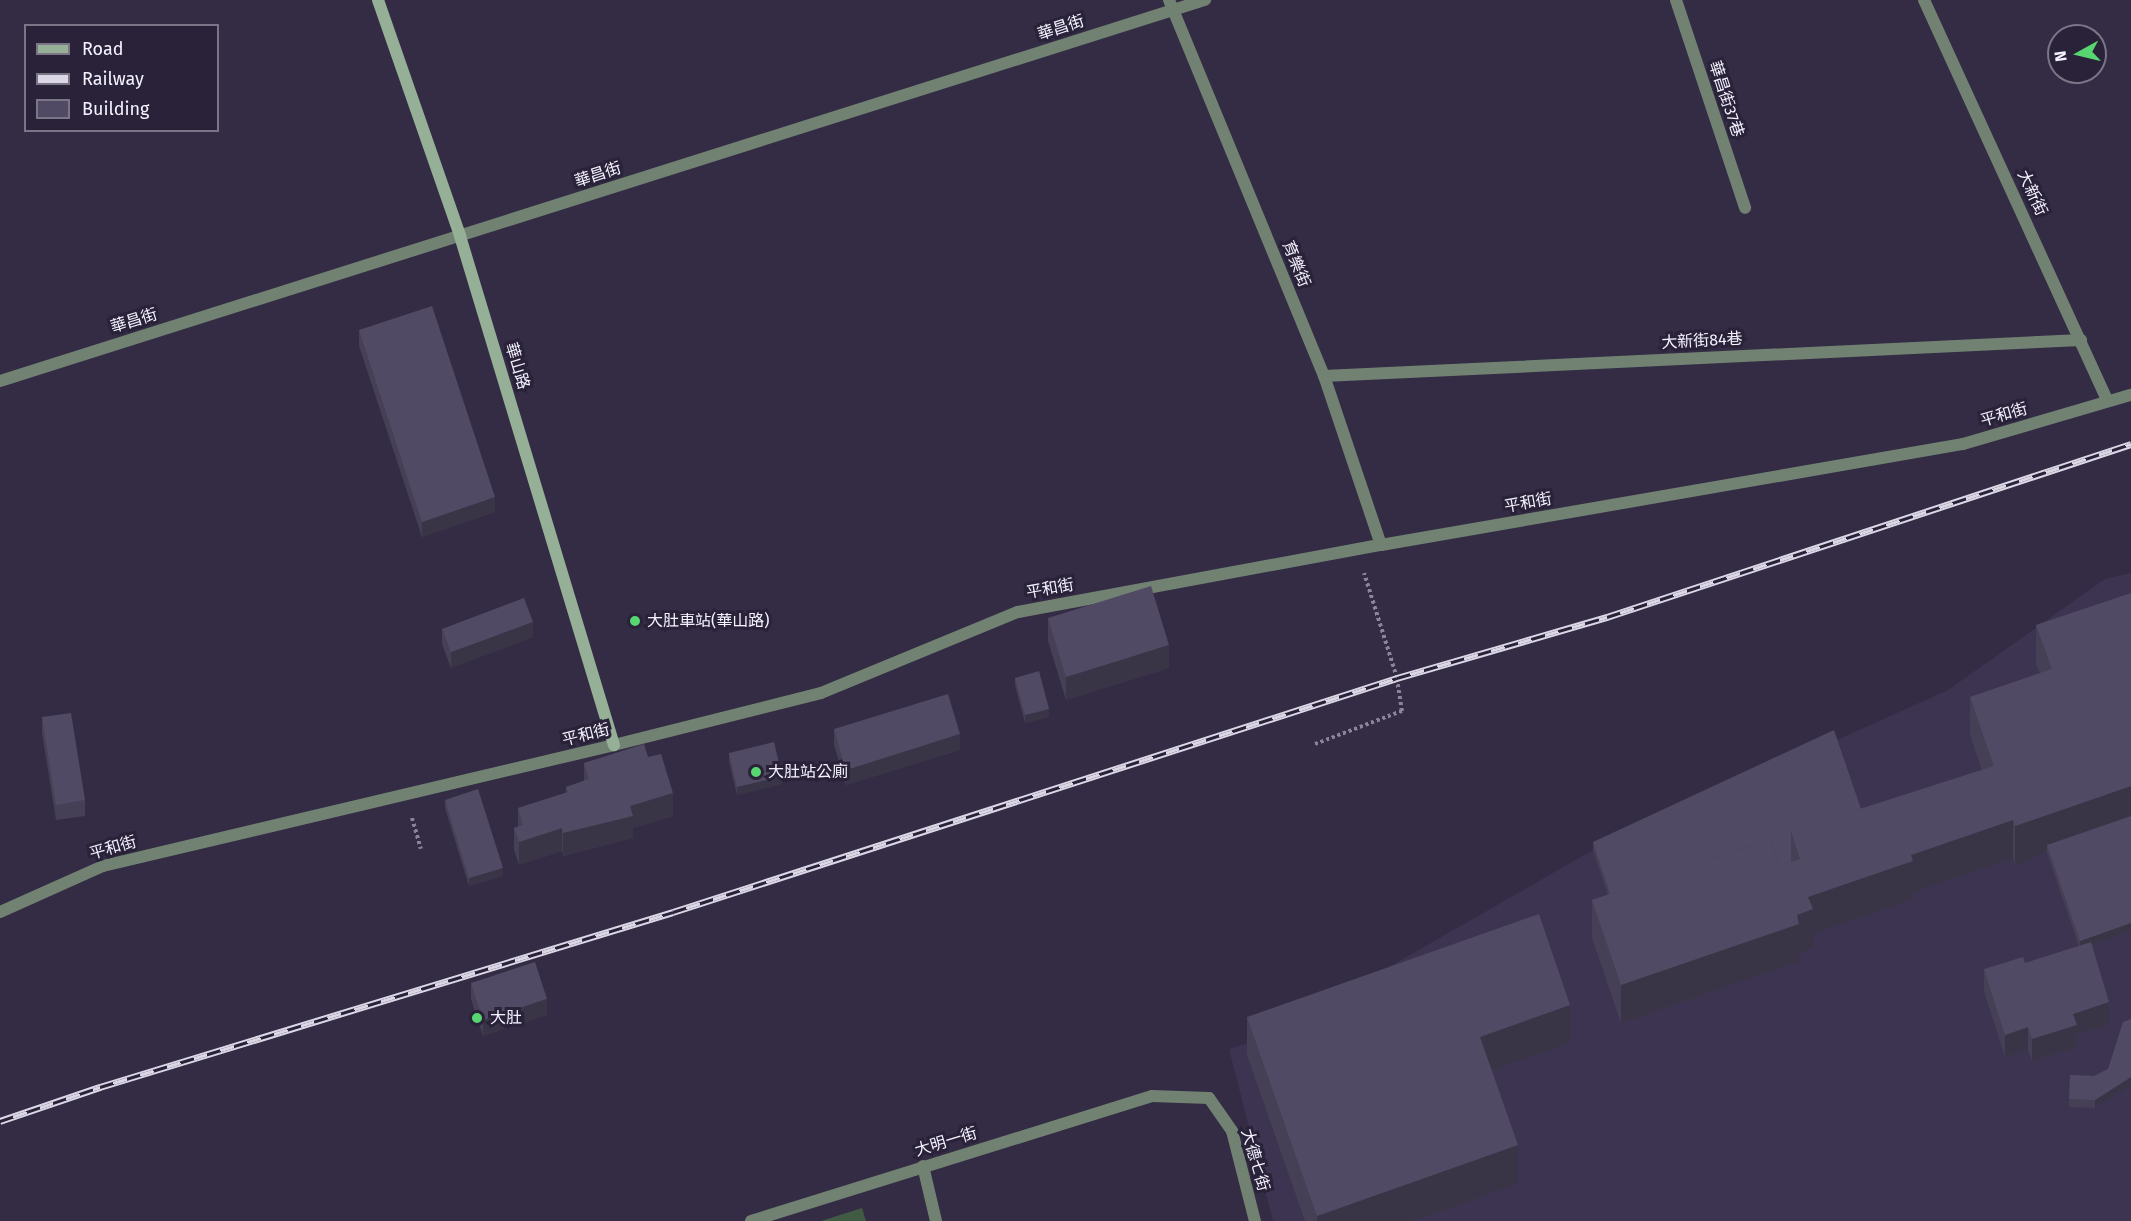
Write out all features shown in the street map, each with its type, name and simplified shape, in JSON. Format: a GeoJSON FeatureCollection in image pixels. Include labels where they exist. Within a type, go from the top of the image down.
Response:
{"type":"FeatureCollection","features":[{"type":"Feature","properties":{"kind":"street","name":"華山路"},"geometry":{"type":"LineString","coordinates":[[378,0],[460,236],[614,745]]}},
{"type":"Feature","properties":{"kind":"street","name":"華昌街"},"geometry":{"type":"LineString","coordinates":[[0,381],[460,236],[1171,5],[1205,0]]}},
{"type":"Feature","properties":{"kind":"street","name":"華昌街37巷"},"geometry":{"type":"LineString","coordinates":[[1676,0],[1745,208]]}},
{"type":"Feature","properties":{"kind":"street","name":"大新街"},"geometry":{"type":"LineString","coordinates":[[1924,0],[2108,401]]}},
{"type":"Feature","properties":{"kind":"street","name":"育樂街"},"geometry":{"type":"LineString","coordinates":[[1171,5],[1324,376],[1381,545]]}},
{"type":"Feature","properties":{"kind":"street","name":"大新街84巷"},"geometry":{"type":"LineString","coordinates":[[1324,376],[2081,340]]}},
{"type":"Feature","properties":{"kind":"street","name":"平和街"},"geometry":{"type":"LineString","coordinates":[[0,912],[102,866],[407,797],[821,693],[1018,612],[1357,549],[1963,444],[2131,395]]}},
{"type":"Feature","properties":{"kind":"street","name":"大明一街"},"geometry":{"type":"LineString","coordinates":[[751,1221],[1152,1096]]}},
{"type":"Feature","properties":{"kind":"street","name":"大德七街"},"geometry":{"type":"LineString","coordinates":[[1152,1096],[1209,1098],[1232,1131],[1255,1221]]}},
{"type":"Feature","properties":{"kind":"street"},"geometry":{"type":"LineString","coordinates":[[923,1166],[936,1221]]}},
{"type":"Feature","properties":{"kind":"path"},"geometry":{"type":"LineString","coordinates":[[1315,744],[1402,711],[1397,678],[1357,549]]}},
{"type":"Feature","properties":{"kind":"path"},"geometry":{"type":"LineString","coordinates":[[407,797],[421,849]]}},
{"type":"Feature","properties":{"kind":"shaded area"},"geometry":{"type":"Polygon","coordinates":[[[2131,573],[2131,1221],[1273,1221],[1229,1049],[1267,1037],[1593,850],[1948,690],[2105,579],[2131,573]]]}},
{"type":"Feature","properties":{"kind":"green space"},"geometry":{"type":"Polygon","coordinates":[[[862,1208],[866,1221],[821,1221],[862,1208]]]}},
{"type":"Feature","properties":{"kind":"building"},"geometry":{"type":"Polygon","coordinates":[[[432,306],[495,497],[422,522],[359,330],[432,306]]]}},
{"type":"Feature","properties":{"kind":"building"},"geometry":{"type":"Polygon","coordinates":[[[1151,586],[1169,645],[1066,677],[1048,618],[1151,586]]]}},
{"type":"Feature","properties":{"kind":"building"},"geometry":{"type":"Polygon","coordinates":[[[2131,593],[2131,786],[2015,826],[2013,820],[1911,855],[1913,861],[1808,897],[1813,909],[1797,915],[1799,924],[1621,985],[1592,900],[1770,839],[1780,866],[1800,859],[1791,831],[1994,766],[1970,697],[2052,669],[2036,625],[2131,593]]]}},
{"type":"Feature","properties":{"kind":"building"},"geometry":{"type":"Polygon","coordinates":[[[524,598],[533,622],[451,652],[442,629],[524,598]]]}},
{"type":"Feature","properties":{"kind":"building"},"geometry":{"type":"Polygon","coordinates":[[[1039,671],[1049,709],[1025,715],[1015,678],[1039,671]]]}},
{"type":"Feature","properties":{"kind":"building"},"geometry":{"type":"Polygon","coordinates":[[[948,694],[960,734],[846,770],[834,729],[948,694]]]}},
{"type":"Feature","properties":{"kind":"building"},"geometry":{"type":"Polygon","coordinates":[[[71,713],[85,800],[56,805],[42,717],[71,713]]]}},
{"type":"Feature","properties":{"kind":"building"},"geometry":{"type":"Polygon","coordinates":[[[1834,730],[1861,809],[1791,831],[1791,863],[1780,866],[1770,839],[1610,894],[1593,842],[1834,730]]]}},
{"type":"Feature","properties":{"kind":"building","name":"大肚站公廁"},"geometry":{"type":"Polygon","coordinates":[[[774,742],[782,776],[737,787],[729,753],[774,742]]]}},
{"type":"Feature","properties":{"kind":"building"},"geometry":{"type":"Polygon","coordinates":[[[644,744],[648,757],[661,754],[673,793],[630,806],[633,816],[563,833],[562,828],[519,842],[514,828],[523,825],[518,808],[568,792],[566,787],[589,779],[584,763],[644,744]]]}},
{"type":"Feature","properties":{"kind":"building"},"geometry":{"type":"Polygon","coordinates":[[[478,789],[503,868],[469,878],[445,800],[478,789]]]}},
{"type":"Feature","properties":{"kind":"building"},"geometry":{"type":"Polygon","coordinates":[[[2131,816],[2131,923],[2080,941],[2047,845],[2131,816]]]}},
{"type":"Feature","properties":{"kind":"building"},"geometry":{"type":"Polygon","coordinates":[[[1539,914],[1570,1005],[1480,1037],[1518,1145],[1317,1216],[1247,1017],[1539,914]]]}},
{"type":"Feature","properties":{"kind":"building"},"geometry":{"type":"Polygon","coordinates":[[[2091,942],[2109,1002],[2073,1014],[2077,1025],[2032,1039],[2028,1027],[2005,1035],[1984,969],[2023,957],[2025,963],[2091,942]]]}},
{"type":"Feature","properties":{"kind":"building"},"geometry":{"type":"Polygon","coordinates":[[[535,962],[547,999],[483,1020],[471,983],[535,962]]]}},
{"type":"Feature","properties":{"kind":"building"},"geometry":{"type":"Polygon","coordinates":[[[2131,1019],[2131,1077],[2095,1100],[2069,1099],[2070,1075],[2094,1076],[2108,1069],[2123,1022],[2131,1019]]]}},
{"type":"Feature","properties":{"kind":"railway"},"geometry":{"type":"LineString","coordinates":[[0,1121],[100,1087],[673,912],[1397,678],[1607,617],[2131,444]]}},
{"type":"Feature","properties":{"kind":"place","name":"大肚車站(華山路)"},"geometry":{"type":"Point","coordinates":[635,621]}},
{"type":"Feature","properties":{"kind":"place","name":"大肚站公廁"},"geometry":{"type":"Point","coordinates":[756,772]}},
{"type":"Feature","properties":{"kind":"place","name":"大肚"},"geometry":{"type":"Point","coordinates":[477,1018]}}]}
